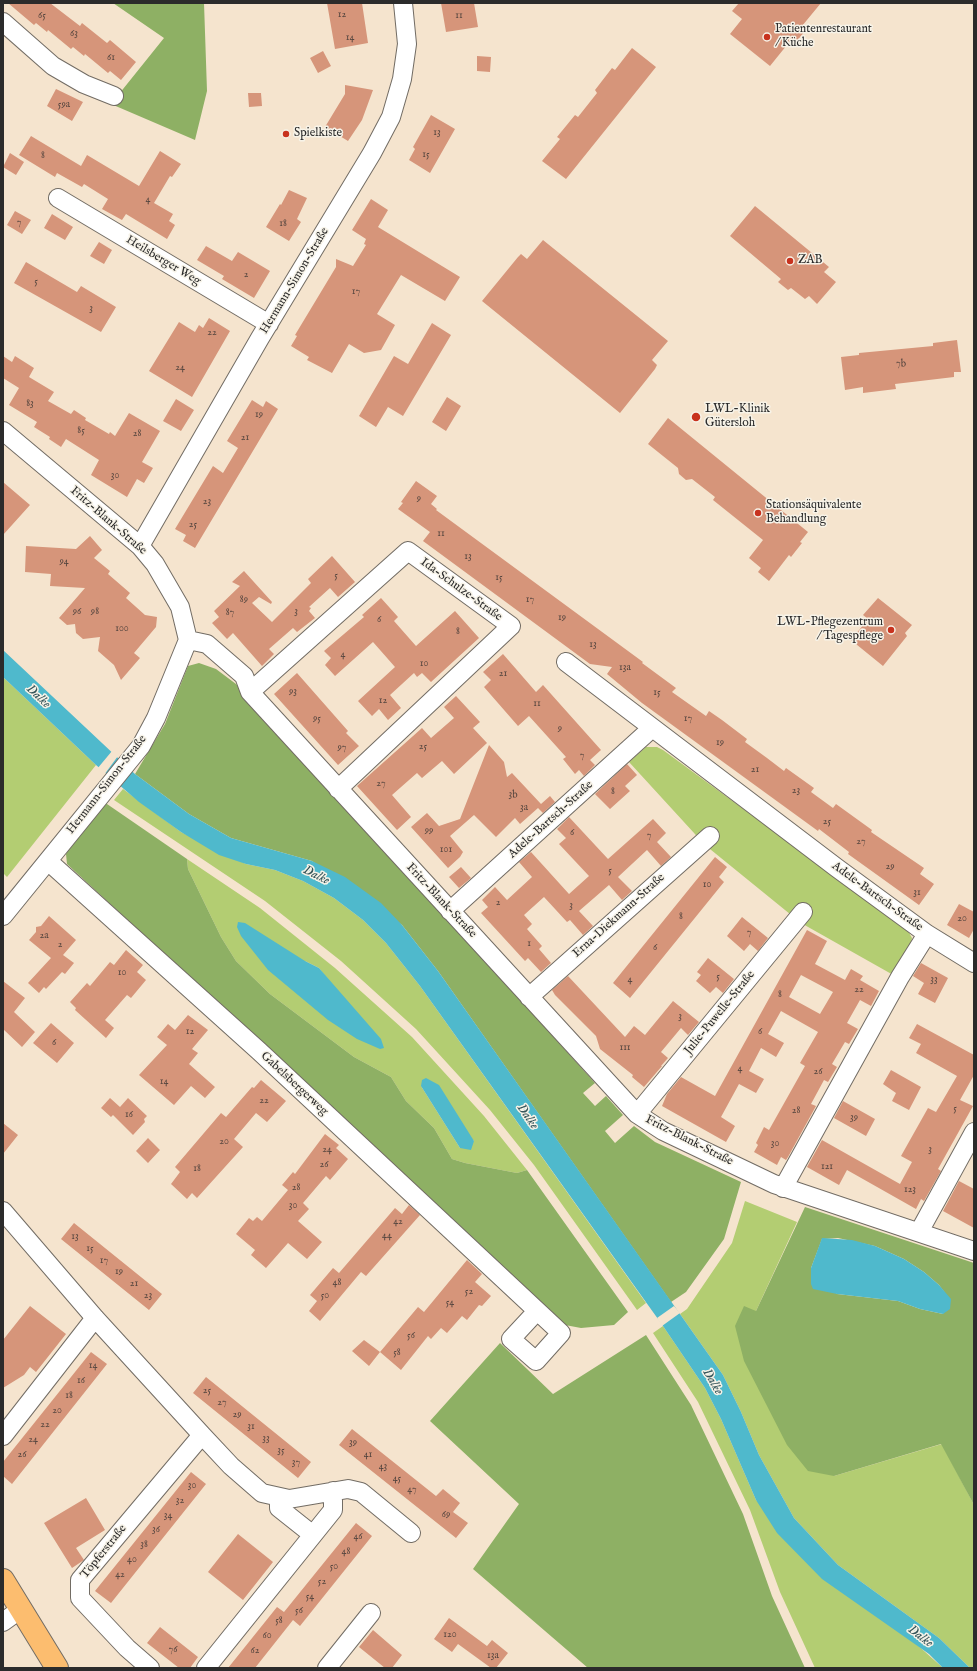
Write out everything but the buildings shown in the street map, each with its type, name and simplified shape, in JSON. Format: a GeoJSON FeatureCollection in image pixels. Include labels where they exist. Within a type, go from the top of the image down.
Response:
{"type":"FeatureCollection","features":[{"type":"Feature","properties":{"kind":"main road"},"geometry":{"type":"LineString","coordinates":[[3,1580],[57,1668]]}},
{"type":"Feature","properties":{"kind":"street","name":"Hermann-Simon-Straße"},"geometry":{"type":"LineString","coordinates":[[140,546],[269,324],[372,153],[391,117],[402,79],[407,44],[403,3]]}},
{"type":"Feature","properties":{"kind":"street"},"geometry":{"type":"LineString","coordinates":[[3,22],[53,66],[84,84],[114,96]]}},
{"type":"Feature","properties":{"kind":"street","name":"Heilsberger Weg"},"geometry":{"type":"LineString","coordinates":[[58,198],[269,324]]}},
{"type":"Feature","properties":{"kind":"street","name":"Fritz-Blank-Straße"},"geometry":{"type":"LineString","coordinates":[[3,431],[140,546],[155,564],[180,608],[188,640],[207,644],[244,676],[250,692],[637,1114],[663,1131],[783,1188],[974,1251]]}},
{"type":"Feature","properties":{"kind":"street","name":"Ida-Schulze-Straße"},"geometry":{"type":"LineString","coordinates":[[250,692],[408,551],[511,626],[338,789]]}},
{"type":"Feature","properties":{"kind":"street","name":"Hermann-Simon-Straße"},"geometry":{"type":"LineString","coordinates":[[3,916],[9,898],[48,861],[141,746],[156,718],[188,640]]}},
{"type":"Feature","properties":{"kind":"street","name":"Adele-Bartsch-Straße"},"geometry":{"type":"LineString","coordinates":[[566,662],[651,728],[927,934],[900,977],[783,1188]]}},
{"type":"Feature","properties":{"kind":"street","name":"Adele-Bartsch-Straße"},"geometry":{"type":"LineString","coordinates":[[450,911],[651,728]]}},
{"type":"Feature","properties":{"kind":"street","name":"Erna-Diekmann-Straße"},"geometry":{"type":"LineString","coordinates":[[529,996],[710,836]]}},
{"type":"Feature","properties":{"kind":"street","name":"Gabelsbergerweg"},"geometry":{"type":"LineString","coordinates":[[48,861],[259,1051],[537,1311]]}},
{"type":"Feature","properties":{"kind":"street","name":"Julie-Puwelle-Straße"},"geometry":{"type":"LineString","coordinates":[[637,1114],[803,912]]}},
{"type":"Feature","properties":{"kind":"street"},"geometry":{"type":"LineString","coordinates":[[927,934],[974,963]]}},
{"type":"Feature","properties":{"kind":"street"},"geometry":{"type":"LineString","coordinates":[[919,1232],[974,1132]]}},
{"type":"Feature","properties":{"kind":"street"},"geometry":{"type":"LineString","coordinates":[[3,1211],[95,1318],[202,1435],[231,1466],[262,1493],[289,1499],[348,1489],[362,1492],[411,1533]]}},
{"type":"Feature","properties":{"kind":"street"},"geometry":{"type":"LineString","coordinates":[[3,1436],[95,1318]]}},
{"type":"Feature","properties":{"kind":"street","name":"Töpferstraße"},"geometry":{"type":"LineString","coordinates":[[150,1668],[127,1648],[80,1598],[80,1580],[202,1435]]}},
{"type":"Feature","properties":{"kind":"street"},"geometry":{"type":"LineString","coordinates":[[206,1668],[333,1510],[334,1491]]}},
{"type":"Feature","properties":{"kind":"street"},"geometry":{"type":"LineString","coordinates":[[279,1498],[279,1508],[313,1535]]}},
{"type":"Feature","properties":{"kind":"street"},"geometry":{"type":"LineString","coordinates":[[3,1622],[21,1609]]}},
{"type":"Feature","properties":{"kind":"street"},"geometry":{"type":"LineString","coordinates":[[327,1668],[371,1613]]}},
{"type":"Feature","properties":{"kind":"green space"},"geometry":{"type":"Polygon","coordinates":[[[113,3],[204,3],[207,91],[195,140],[111,104],[164,38],[113,3]]]}},
{"type":"Feature","properties":{"kind":"green space"},"geometry":{"type":"Polygon","coordinates":[[[199,663],[216,669],[236,684],[595,1083],[583,1093],[595,1106],[606,1096],[623,1115],[605,1131],[615,1143],[634,1126],[655,1142],[741,1182],[724,1239],[686,1292],[671,1302],[438,971],[402,925],[312,861],[231,838],[189,814],[135,774],[165,724],[188,666],[199,663]]]}},
{"type":"Feature","properties":{"kind":"green space"},"geometry":{"type":"Polygon","coordinates":[[[3,677],[96,765],[7,877],[3,873],[3,677]]]}},
{"type":"Feature","properties":{"kind":"green space"},"geometry":{"type":"Polygon","coordinates":[[[646,747],[657,747],[663,750],[907,929],[912,938],[910,949],[895,976],[801,923],[705,845],[629,762],[646,747]]]}},
{"type":"Feature","properties":{"kind":"green space"},"geometry":{"type":"Polygon","coordinates":[[[123,789],[181,832],[246,864],[275,870],[303,881],[334,898],[363,920],[386,943],[420,986],[646,1303],[637,1310],[534,1165],[490,1110],[416,1029],[341,961],[265,901],[114,800],[123,789]]]}},
{"type":"Feature","properties":{"kind":"green space"},"geometry":{"type":"Polygon","coordinates":[[[104,804],[107,804],[187,859],[188,869],[221,937],[236,961],[270,994],[354,1057],[391,1077],[406,1101],[434,1128],[452,1159],[517,1173],[527,1170],[628,1312],[614,1325],[581,1328],[565,1325],[67,864],[66,854],[70,847],[104,804]]]}},
{"type":"Feature","properties":{"kind":"green space"},"geometry":{"type":"Polygon","coordinates":[[[187,859],[260,908],[335,968],[412,1037],[484,1116],[527,1170],[517,1173],[452,1159],[434,1128],[406,1101],[391,1077],[354,1057],[270,994],[236,961],[221,937],[188,869],[187,859]],[[305,961],[380,1049],[319,968],[305,961]],[[421,1086],[460,1148],[474,1141],[421,1086]]]}},
{"type":"Feature","properties":{"kind":"green space"},"geometry":{"type":"Polygon","coordinates":[[[745,1201],[797,1222],[756,1311],[834,1476],[942,1444],[974,1505],[974,1668],[970,1668],[939,1638],[838,1565],[794,1518],[759,1455],[741,1412],[723,1375],[680,1314],[687,1309],[732,1243],[745,1201]]]}},
{"type":"Feature","properties":{"kind":"green space"},"geometry":{"type":"Polygon","coordinates":[[[805,1207],[974,1263],[974,1505],[941,1444],[834,1476],[808,1471],[787,1445],[744,1361],[735,1326],[744,1306],[756,1311],[805,1207]],[[838,1238],[822,1239],[811,1268],[837,1294],[898,1301],[920,1309],[943,1314],[945,1293],[939,1285],[924,1272],[904,1259],[875,1246],[838,1238]]]}},
{"type":"Feature","properties":{"kind":"green space"},"geometry":{"type":"Polygon","coordinates":[[[663,1326],[705,1388],[721,1419],[756,1500],[943,1668],[815,1668],[780,1592],[750,1510],[698,1402],[653,1333],[663,1326]]]}},
{"type":"Feature","properties":{"kind":"green space"},"geometry":{"type":"Polygon","coordinates":[[[646,1335],[691,1405],[743,1514],[772,1596],[805,1668],[588,1668],[473,1569],[519,1504],[430,1421],[500,1343],[553,1394],[646,1335]]]}},
{"type":"Feature","properties":{"kind":"water","name":"Dalke"},"geometry":{"type":"Polygon","coordinates":[[[3,650],[135,774],[189,814],[231,838],[312,861],[345,877],[381,903],[402,925],[438,971],[723,1375],[741,1412],[759,1455],[794,1518],[838,1565],[939,1638],[970,1668],[943,1668],[929,1654],[822,1579],[777,1533],[756,1500],[721,1419],[705,1388],[663,1326],[420,986],[386,943],[363,920],[334,898],[303,881],[275,870],[246,864],[219,855],[181,832],[139,802],[96,765],[3,677],[3,650]]]}},
{"type":"Feature","properties":{"kind":"water"},"geometry":{"type":"Polygon","coordinates":[[[238,922],[245,923],[305,961],[319,968],[381,1039],[384,1048],[380,1049],[357,1039],[328,1020],[268,970],[241,936],[237,927],[238,922]]]}},
{"type":"Feature","properties":{"kind":"water"},"geometry":{"type":"Polygon","coordinates":[[[426,1078],[439,1085],[474,1141],[471,1150],[460,1148],[421,1086],[422,1080],[426,1078]]]}},
{"type":"Feature","properties":{"kind":"water"},"geometry":{"type":"Polygon","coordinates":[[[822,1238],[852,1240],[875,1246],[904,1259],[924,1272],[939,1285],[951,1299],[950,1309],[943,1314],[920,1309],[898,1301],[837,1294],[813,1289],[811,1284],[811,1268],[822,1238]]]}},
{"type":"Feature","properties":{"kind":"pier"},"geometry":{"type":"Polygon","coordinates":[[[112,751],[118,756],[104,775],[97,769],[112,751]]]}},
{"type":"Feature","properties":{"kind":"pier"},"geometry":{"type":"Polygon","coordinates":[[[674,1306],[680,1313],[662,1326],[657,1318],[674,1306]]]}},
{"type":"Feature","properties":{"kind":"place","name":"Patientenrestaurant / Küche"},"geometry":{"type":"Point","coordinates":[767,37]}},
{"type":"Feature","properties":{"kind":"place","name":"Spielkiste"},"geometry":{"type":"Point","coordinates":[286,134]}},
{"type":"Feature","properties":{"kind":"place","name":"ZAB"},"geometry":{"type":"Point","coordinates":[790,261]}},
{"type":"Feature","properties":{"kind":"place","name":"LWL-Klinik Gütersloh"},"geometry":{"type":"Point","coordinates":[696,417]}},
{"type":"Feature","properties":{"kind":"place","name":"Stationsäquivalente Behandlung"},"geometry":{"type":"Point","coordinates":[758,513]}},
{"type":"Feature","properties":{"kind":"place","name":"LWL-Pflegezentrum / Tagespflege"},"geometry":{"type":"Point","coordinates":[891,630]}}]}
